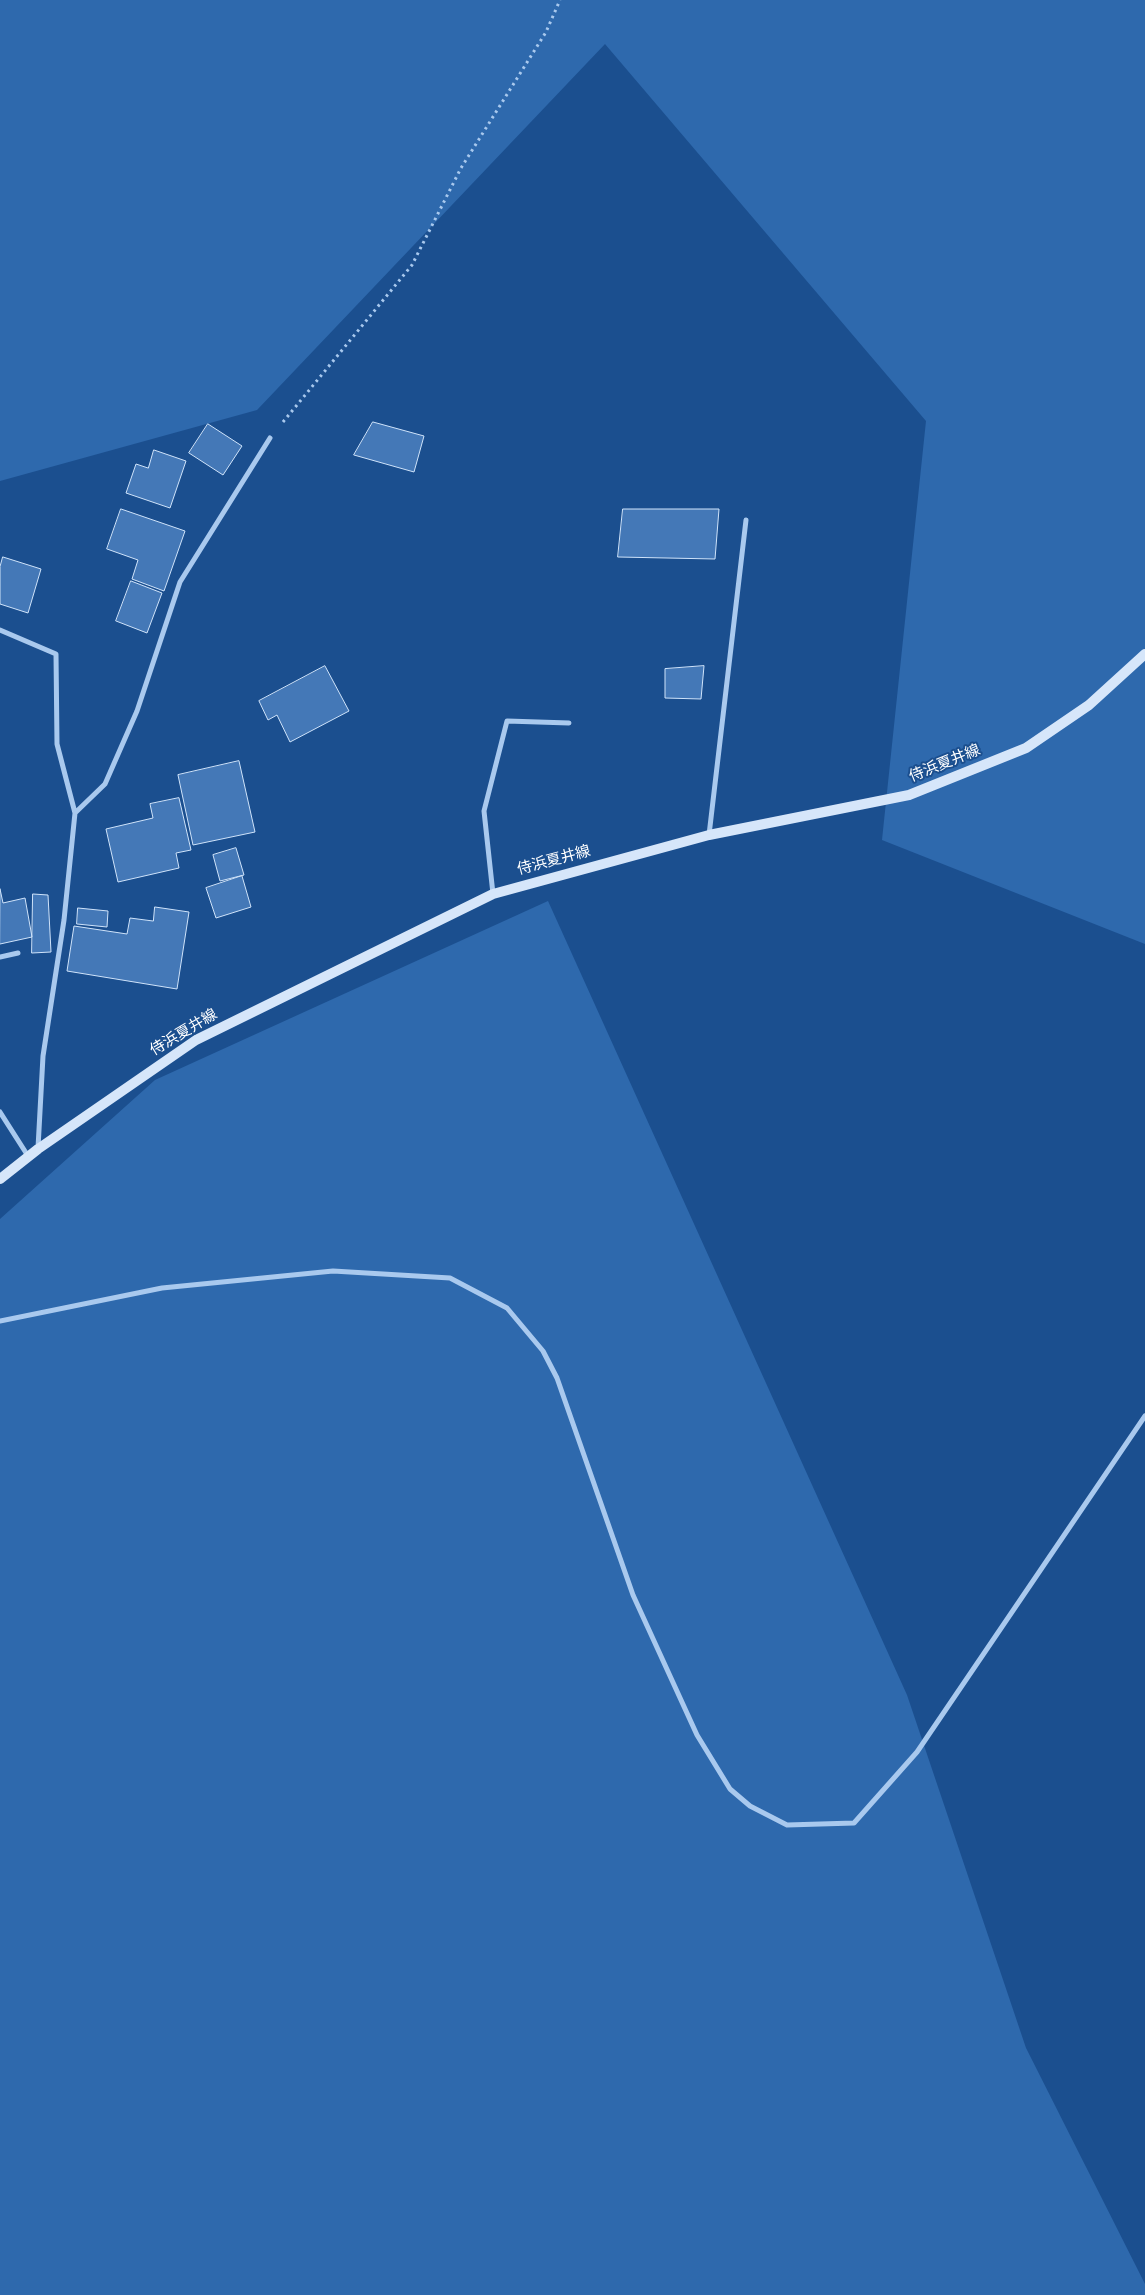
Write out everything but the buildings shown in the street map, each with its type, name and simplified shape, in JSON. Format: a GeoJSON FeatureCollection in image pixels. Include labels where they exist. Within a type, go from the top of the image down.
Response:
{"type":"FeatureCollection","features":[{"type":"Feature","properties":{"kind":"main road","name":"侍浜夏井線"},"geometry":{"type":"LineString","coordinates":[[0,1179],[38,1149],[196,1040],[493,894],[709,835],[909,795],[1026,748],[1089,705],[1145,654]]}},
{"type":"Feature","properties":{"kind":"street"},"geometry":{"type":"LineString","coordinates":[[75,813],[105,784],[137,711],[180,582],[270,438]]}},
{"type":"Feature","properties":{"kind":"street"},"geometry":{"type":"LineString","coordinates":[[709,835],[746,520]]}},
{"type":"Feature","properties":{"kind":"street"},"geometry":{"type":"LineString","coordinates":[[0,630],[56,654],[57,744],[75,813],[64,920],[43,1056],[38,1149]]}},
{"type":"Feature","properties":{"kind":"street"},"geometry":{"type":"LineString","coordinates":[[493,894],[484,811],[506,721],[569,722]]}},
{"type":"Feature","properties":{"kind":"street"},"geometry":{"type":"LineString","coordinates":[[0,957],[18,953]]}},
{"type":"Feature","properties":{"kind":"street"},"geometry":{"type":"LineString","coordinates":[[0,1112],[29,1156]]}},
{"type":"Feature","properties":{"kind":"street"},"geometry":{"type":"LineString","coordinates":[[0,1321],[162,1288],[333,1271],[450,1278],[506,1308],[543,1351],[557,1378],[633,1595],[697,1735],[730,1789],[750,1806],[787,1826],[854,1822],[917,1752],[1145,1416]]}},
{"type":"Feature","properties":{"kind":"path"},"geometry":{"type":"LineString","coordinates":[[270,438],[412,265],[461,168],[546,32],[560,0]]}},
{"type":"Feature","properties":{"kind":"shaded area"},"geometry":{"type":"Polygon","coordinates":[[[0,0],[1145,0],[1145,944],[882,840],[926,421],[605,44],[257,410],[0,481],[0,0]]]}},
{"type":"Feature","properties":{"kind":"shaded area"},"geometry":{"type":"Polygon","coordinates":[[[548,901],[907,1695],[1026,2048],[1145,2284],[1145,2295],[0,2295],[0,1219],[155,1080],[548,901]]]}}]}
